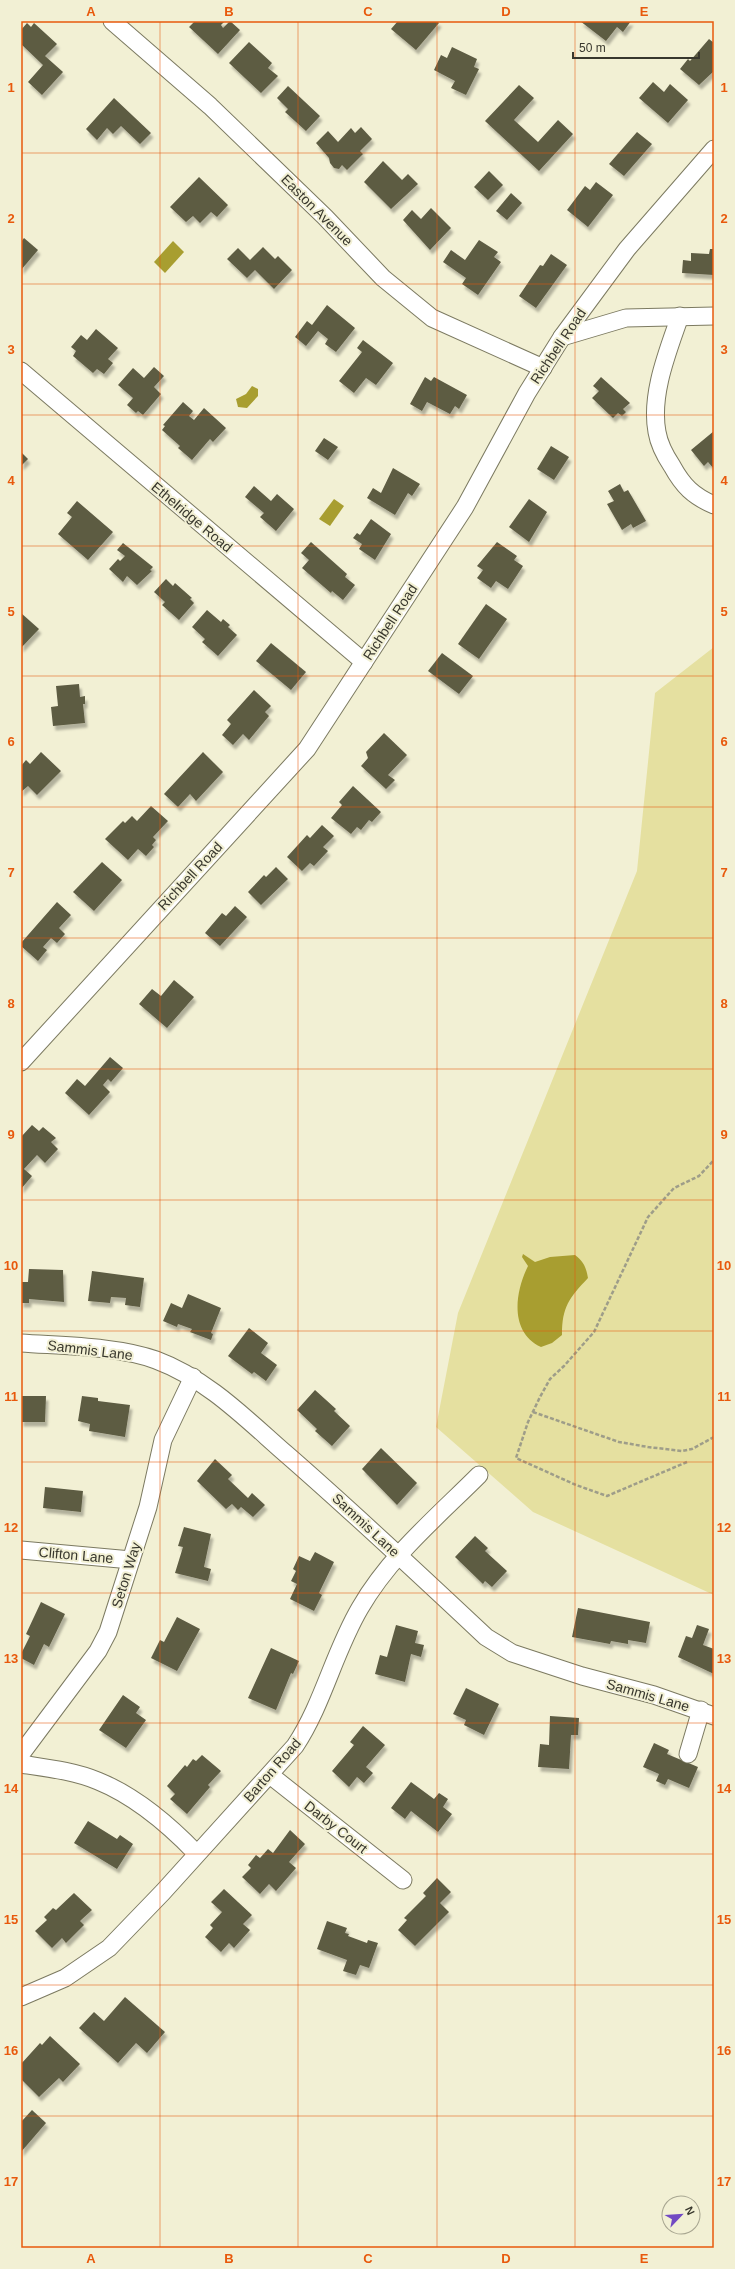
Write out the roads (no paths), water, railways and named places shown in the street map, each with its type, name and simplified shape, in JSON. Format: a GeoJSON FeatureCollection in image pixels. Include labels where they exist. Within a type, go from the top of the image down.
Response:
{"type":"FeatureCollection","features":[{"type":"Feature","properties":{"kind":"street","name":"Easton Avenue"},"geometry":{"type":"LineString","coordinates":[[112,21],[210,106],[325,216],[383,278],[432,318],[543,368]]}},
{"type":"Feature","properties":{"kind":"street","name":"Richbell Road"},"geometry":{"type":"LineString","coordinates":[[21,1062],[307,748],[466,507],[527,393],[562,337],[627,249],[714,149]]}},
{"type":"Feature","properties":{"kind":"street"},"geometry":{"type":"LineString","coordinates":[[680,316],[668,353],[657,399],[657,433],[667,459],[678,476],[696,497],[714,504]]}},
{"type":"Feature","properties":{"kind":"street"},"geometry":{"type":"LineString","coordinates":[[562,337],[626,318],[714,316]]}},
{"type":"Feature","properties":{"kind":"street","name":"Ethelridge Road"},"geometry":{"type":"LineString","coordinates":[[21,371],[364,662]]}},
{"type":"Feature","properties":{"kind":"street","name":"Sammis Lane"},"geometry":{"type":"LineString","coordinates":[[21,1343],[109,1350],[155,1360],[193,1377],[225,1401],[334,1495],[486,1637],[512,1653],[582,1676],[654,1695],[707,1713]]}},
{"type":"Feature","properties":{"kind":"street","name":"Seton Way"},"geometry":{"type":"LineString","coordinates":[[21,1754],[98,1651],[108,1632],[148,1507],[163,1440],[193,1377]]}},
{"type":"Feature","properties":{"kind":"street","name":"Barton Road"},"geometry":{"type":"LineString","coordinates":[[21,1997],[65,1978],[109,1948],[163,1892],[196,1853],[270,1775],[295,1746],[307,1728],[359,1609],[378,1580],[398,1555],[479,1475]]}},
{"type":"Feature","properties":{"kind":"street","name":"Clifton Lane"},"geometry":{"type":"LineString","coordinates":[[21,1550],[131,1560]]}},
{"type":"Feature","properties":{"kind":"street"},"geometry":{"type":"LineString","coordinates":[[688,1754],[707,1713]]}},
{"type":"Feature","properties":{"kind":"street"},"geometry":{"type":"LineString","coordinates":[[21,1764],[69,1772],[99,1781],[123,1793],[172,1829],[196,1853]]}},
{"type":"Feature","properties":{"kind":"street","name":"Darby Court"},"geometry":{"type":"LineString","coordinates":[[270,1775],[403,1880]]}}]}
